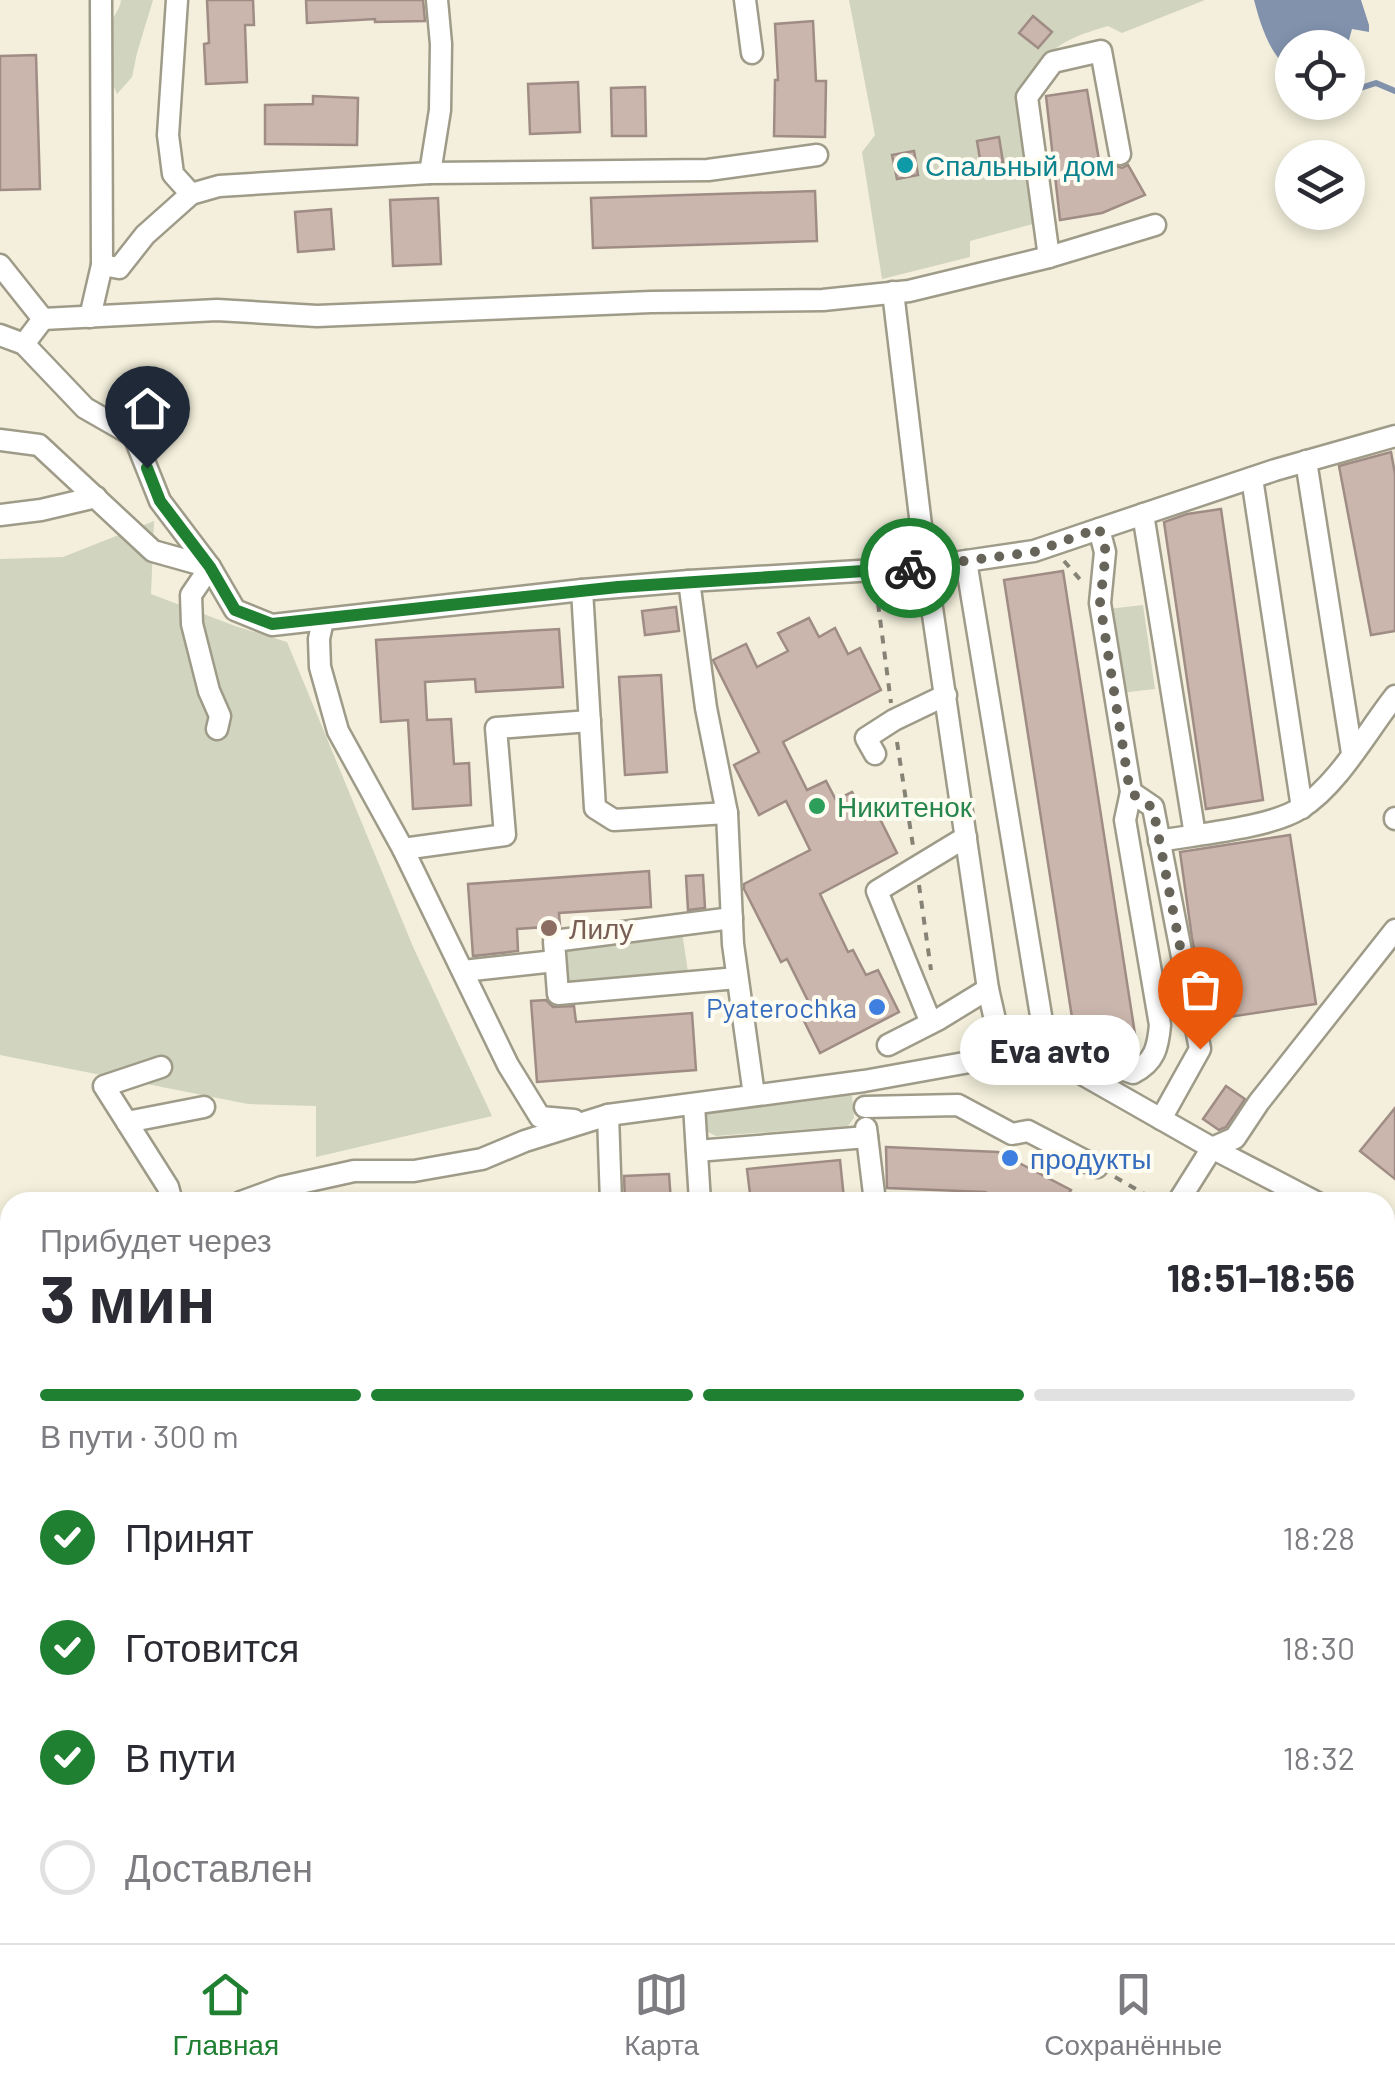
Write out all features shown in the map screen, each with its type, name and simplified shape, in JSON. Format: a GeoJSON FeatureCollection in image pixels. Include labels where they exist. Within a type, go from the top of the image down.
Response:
{"type":"FeatureCollection","features":[{"type":"Feature","properties":{"kind":"street"},"geometry":{"type":"LineString","coordinates":[[90,316],[102,265],[101,0]]}},
{"type":"Feature","properties":{"kind":"street"},"geometry":{"type":"LineString","coordinates":[[177,0],[168,135],[173,174],[191,194]]}},
{"type":"Feature","properties":{"kind":"street"},"geometry":{"type":"LineString","coordinates":[[430,174],[440,110],[437,0]]}},
{"type":"Feature","properties":{"kind":"street"},"geometry":{"type":"LineString","coordinates":[[745,0],[752,54]]}},
{"type":"Feature","properties":{"kind":"street"},"geometry":{"type":"LineString","coordinates":[[1049,257],[1027,97],[1052,62],[1102,51],[1120,154]]}},
{"type":"Feature","properties":{"kind":"street"},"geometry":{"type":"LineString","coordinates":[[102,265],[119,268],[146,235],[191,194],[218,186],[430,174],[708,170],[817,156]]}},
{"type":"Feature","properties":{"kind":"street"},"geometry":{"type":"LineString","coordinates":[[43,318],[217,310],[317,316],[651,302],[823,300],[909,291],[1049,257],[1155,225]]}},
{"type":"Feature","properties":{"kind":"street"},"geometry":{"type":"LineString","coordinates":[[0,265],[43,318]]}},
{"type":"Feature","properties":{"kind":"street"},"geometry":{"type":"LineString","coordinates":[[894,292],[926,567],[988,989],[998,1033],[1014,1054]]}},
{"type":"Feature","properties":{"kind":"street"},"geometry":{"type":"LineString","coordinates":[[24,344],[43,318]]}},
{"type":"Feature","properties":{"kind":"street"},"geometry":{"type":"LineString","coordinates":[[0,335],[24,344],[85,408],[134,436],[160,501],[210,567],[235,610],[272,624],[582,590],[926,567],[1034,552],[1252,478],[1395,436]]}},
{"type":"Feature","properties":{"kind":"street"},"geometry":{"type":"LineString","coordinates":[[0,440],[40,445],[153,551],[210,567]]}},
{"type":"Feature","properties":{"kind":"street"},"geometry":{"type":"LineString","coordinates":[[1306,461],[1352,754]]}},
{"type":"Feature","properties":{"kind":"street"},"geometry":{"type":"LineString","coordinates":[[1252,478],[1302,808]]}},
{"type":"Feature","properties":{"kind":"street"},"geometry":{"type":"LineString","coordinates":[[0,515],[42,510],[96,496]]}},
{"type":"Feature","properties":{"kind":"street"},"geometry":{"type":"LineString","coordinates":[[1143,514],[1194,835]]}},
{"type":"Feature","properties":{"kind":"street"},"geometry":{"type":"LineString","coordinates":[[1099,528],[1106,552],[1100,603],[1130,792],[1126,820],[1160,1025],[1158,1049],[1143,1068],[1133,1073],[1100,1062]]}},
{"type":"Feature","properties":{"kind":"street"},"geometry":{"type":"LineString","coordinates":[[966,561],[1048,1058]]}},
{"type":"Feature","properties":{"kind":"street"},"geometry":{"type":"LineString","coordinates":[[210,567],[191,595],[192,624],[220,716],[217,729]]}},
{"type":"Feature","properties":{"kind":"street"},"geometry":{"type":"LineString","coordinates":[[689,581],[706,708],[726,812],[737,978],[754,1095]]}},
{"type":"Feature","properties":{"kind":"street"},"geometry":{"type":"LineString","coordinates":[[582,590],[595,808],[614,820],[726,812]]}},
{"type":"Feature","properties":{"kind":"street"},"geometry":{"type":"LineString","coordinates":[[322,620],[320,667],[338,732],[403,849],[508,1065],[540,1116],[582,1121]]}},
{"type":"Feature","properties":{"kind":"street"},"geometry":{"type":"LineString","coordinates":[[875,754],[866,738],[946,694]]}},
{"type":"Feature","properties":{"kind":"street"},"geometry":{"type":"LineString","coordinates":[[1159,842],[1278,820],[1302,808],[1327,787],[1395,696]]}},
{"type":"Feature","properties":{"kind":"street"},"geometry":{"type":"LineString","coordinates":[[403,849],[505,835],[496,728],[590,721]]}},
{"type":"Feature","properties":{"kind":"street"},"geometry":{"type":"LineString","coordinates":[[1130,792],[1153,808],[1200,1049],[1161,1118]]}},
{"type":"Feature","properties":{"kind":"street"},"geometry":{"type":"LineString","coordinates":[[931,1023],[877,891],[966,837]]}},
{"type":"Feature","properties":{"kind":"street"},"geometry":{"type":"LineString","coordinates":[[732,918],[554,942],[558,994],[737,978]]}},
{"type":"Feature","properties":{"kind":"street"},"geometry":{"type":"LineString","coordinates":[[1184,1192],[1212,1148],[1235,1138],[1395,930]]}},
{"type":"Feature","properties":{"kind":"street"},"geometry":{"type":"LineString","coordinates":[[463,971],[556,960]]}},
{"type":"Feature","properties":{"kind":"street"},"geometry":{"type":"LineString","coordinates":[[888,1044],[988,989]]}},
{"type":"Feature","properties":{"kind":"street"},"geometry":{"type":"LineString","coordinates":[[268,1192],[354,1171],[414,1172],[482,1159],[608,1115],[864,1081],[1014,1054],[1048,1058],[1297,1192]]}},
{"type":"Feature","properties":{"kind":"street"},"geometry":{"type":"LineString","coordinates":[[161,1068],[104,1086],[169,1192]]}},
{"type":"Feature","properties":{"kind":"street"},"geometry":{"type":"LineString","coordinates":[[864,1081],[874,1192]]}},
{"type":"Feature","properties":{"kind":"street"},"geometry":{"type":"LineString","coordinates":[[694,1105],[699,1192]]}},
{"type":"Feature","properties":{"kind":"street"},"geometry":{"type":"LineString","coordinates":[[865,1107],[958,1105],[1012,1134],[1028,1130],[1097,1166]]}},
{"type":"Feature","properties":{"kind":"street"},"geometry":{"type":"LineString","coordinates":[[127,1122],[204,1107]]}},
{"type":"Feature","properties":{"kind":"street"},"geometry":{"type":"LineString","coordinates":[[608,1115],[611,1192]]}},
{"type":"Feature","properties":{"kind":"street"},"geometry":{"type":"LineString","coordinates":[[697,1150],[867,1137]]}},
{"type":"Feature","properties":{"kind":"path"},"geometry":{"type":"LineString","coordinates":[[1051,546],[1100,603]]}},
{"type":"Feature","properties":{"kind":"path"},"geometry":{"type":"LineString","coordinates":[[874,569],[933,981]]}},
{"type":"Feature","properties":{"kind":"path"},"geometry":{"type":"LineString","coordinates":[[1097,1166],[1141,1192]]}},
{"type":"Feature","properties":{"kind":"green space"},"geometry":{"type":"Polygon","coordinates":[[[121,0],[153,0],[132,77],[117,94],[106,45],[109,25],[121,0]]]}},
{"type":"Feature","properties":{"kind":"green space"},"geometry":{"type":"Polygon","coordinates":[[[849,0],[1205,0],[1122,33],[1108,26],[1091,31],[1051,52],[1016,97],[1033,224],[970,241],[970,257],[882,279],[862,152],[875,135],[849,0]]]}},
{"type":"Feature","properties":{"kind":"green space"},"geometry":{"type":"Polygon","coordinates":[[[154,521],[151,594],[287,642],[414,949],[492,1116],[316,1157],[316,1106],[248,1104],[0,1055],[0,559],[63,557],[154,521]]]}},
{"type":"Feature","properties":{"kind":"green space"},"geometry":{"type":"Polygon","coordinates":[[[1143,605],[1155,689],[1120,693],[1108,609],[1143,605]]]}},
{"type":"Feature","properties":{"kind":"green space"},"geometry":{"type":"Polygon","coordinates":[[[680,918],[689,979],[568,989],[566,936],[680,918]]]}},
{"type":"Feature","properties":{"kind":"green space"},"geometry":{"type":"Polygon","coordinates":[[[840,1093],[852,1096],[854,1118],[848,1126],[716,1136],[706,1131],[703,1122],[707,1114],[840,1093]]]}},
{"type":"Feature","properties":{"kind":"water"},"geometry":{"type":"Polygon","coordinates":[[[1254,0],[1361,0],[1369,25],[1369,32],[1275,30],[1275,52],[1254,0]]]}},
{"type":"Feature","properties":{"kind":"building"},"geometry":{"type":"Polygon","coordinates":[[[207,0],[253,0],[254,25],[245,25],[247,82],[206,84],[207,0]]]}},
{"type":"Feature","properties":{"kind":"building"},"geometry":{"type":"Polygon","coordinates":[[[306,0],[423,0],[425,21],[307,23],[306,0]]]}},
{"type":"Feature","properties":{"kind":"building"},"geometry":{"type":"Polygon","coordinates":[[[1033,16],[1052,32],[1038,48],[1019,33],[1033,16]]]}},
{"type":"Feature","properties":{"kind":"building"},"geometry":{"type":"Polygon","coordinates":[[[813,21],[816,81],[826,81],[825,137],[774,136],[778,80],[775,24],[813,21]]]}},
{"type":"Feature","properties":{"kind":"building"},"geometry":{"type":"Polygon","coordinates":[[[36,55],[40,189],[0,190],[0,56],[36,55]]]}},
{"type":"Feature","properties":{"kind":"building"},"geometry":{"type":"Polygon","coordinates":[[[578,82],[580,132],[530,134],[528,84],[578,82]]]}},
{"type":"Feature","properties":{"kind":"building"},"geometry":{"type":"Polygon","coordinates":[[[645,87],[646,136],[612,136],[611,88],[645,87]]]}},
{"type":"Feature","properties":{"kind":"building"},"geometry":{"type":"Polygon","coordinates":[[[1087,90],[1100,166],[1128,165],[1145,195],[1102,213],[1060,220],[1046,96],[1087,90]]]}},
{"type":"Feature","properties":{"kind":"building"},"geometry":{"type":"Polygon","coordinates":[[[313,96],[358,98],[357,145],[265,144],[265,105],[313,104],[313,96]]]}},
{"type":"Feature","properties":{"kind":"building","name":"Спальный дом"},"geometry":{"type":"Polygon","coordinates":[[[999,137],[1003,162],[981,165],[977,141],[999,137]]]}},
{"type":"Feature","properties":{"kind":"building","name":"Спальный дом"},"geometry":{"type":"Polygon","coordinates":[[[914,151],[918,175],[897,179],[892,155],[914,151]]]}},
{"type":"Feature","properties":{"kind":"building"},"geometry":{"type":"Polygon","coordinates":[[[815,191],[817,241],[593,248],[591,198],[815,191]]]}},
{"type":"Feature","properties":{"kind":"building"},"geometry":{"type":"Polygon","coordinates":[[[438,198],[441,264],[393,266],[390,200],[438,198]]]}},
{"type":"Feature","properties":{"kind":"building"},"geometry":{"type":"Polygon","coordinates":[[[331,209],[334,249],[298,252],[295,212],[331,209]]]}},
{"type":"Feature","properties":{"kind":"building"},"geometry":{"type":"Polygon","coordinates":[[[1391,452],[1395,474],[1395,631],[1371,635],[1339,466],[1391,452]]]}},
{"type":"Feature","properties":{"kind":"building"},"geometry":{"type":"Polygon","coordinates":[[[1221,509],[1263,800],[1206,809],[1164,522],[1221,509]]]}},
{"type":"Feature","properties":{"kind":"building"},"geometry":{"type":"Polygon","coordinates":[[[1063,571],[1137,1047],[1111,1051],[1099,1048],[1078,1056],[1004,580],[1063,571]]]}},
{"type":"Feature","properties":{"kind":"building"},"geometry":{"type":"Polygon","coordinates":[[[676,607],[679,631],[645,635],[642,611],[676,607]]]}},
{"type":"Feature","properties":{"kind":"building"},"geometry":{"type":"Polygon","coordinates":[[[809,618],[819,637],[835,628],[848,654],[860,648],[881,690],[783,742],[807,790],[826,781],[836,800],[852,792],[865,817],[876,811],[897,853],[820,894],[848,952],[853,950],[866,975],[878,970],[899,1012],[820,1053],[801,1015],[812,1009],[787,959],[781,962],[744,889],[744,884],[810,850],[786,801],[759,815],[734,765],[759,752],[713,660],[746,644],[757,667],[788,651],[778,633],[809,618]]]}},
{"type":"Feature","properties":{"kind":"building"},"geometry":{"type":"Polygon","coordinates":[[[559,629],[563,687],[476,692],[475,679],[425,682],[427,720],[451,719],[454,764],[469,763],[471,805],[413,809],[408,720],[381,722],[376,640],[559,629]]]}},
{"type":"Feature","properties":{"kind":"building"},"geometry":{"type":"Polygon","coordinates":[[[661,675],[667,772],[625,775],[619,677],[661,675]]]}},
{"type":"Feature","properties":{"kind":"building"},"geometry":{"type":"Polygon","coordinates":[[[1290,835],[1316,1004],[1208,1020],[1180,852],[1290,835]]]}},
{"type":"Feature","properties":{"kind":"building"},"geometry":{"type":"Polygon","coordinates":[[[649,871],[651,907],[559,913],[560,926],[517,929],[518,951],[473,956],[468,884],[649,871]]]}},
{"type":"Feature","properties":{"kind":"building"},"geometry":{"type":"Polygon","coordinates":[[[703,875],[705,908],[688,910],[686,876],[703,875]]]}},
{"type":"Feature","properties":{"kind":"building"},"geometry":{"type":"Polygon","coordinates":[[[546,1000],[553,1007],[574,1006],[576,1022],[692,1013],[696,1070],[537,1082],[531,1001],[546,1000]]]}},
{"type":"Feature","properties":{"kind":"building"},"geometry":{"type":"Polygon","coordinates":[[[1226,1086],[1245,1099],[1226,1127],[1219,1130],[1203,1119],[1226,1086]]]}},
{"type":"Feature","properties":{"kind":"building"},"geometry":{"type":"Polygon","coordinates":[[[1395,1108],[1395,1179],[1360,1151],[1395,1108]]]}},
{"type":"Feature","properties":{"kind":"building"},"geometry":{"type":"Polygon","coordinates":[[[886,1147],[998,1152],[1071,1190],[985,1192],[887,1188],[886,1147]]]}},
{"type":"Feature","properties":{"kind":"building"},"geometry":{"type":"Polygon","coordinates":[[[840,1160],[843,1192],[750,1192],[747,1169],[840,1160]]]}},
{"type":"Feature","properties":{"kind":"building"},"geometry":{"type":"Polygon","coordinates":[[[669,1174],[670,1192],[625,1192],[624,1176],[669,1174]]]}},
{"type":"Feature","properties":{"kind":"waterway"},"geometry":{"type":"LineString","coordinates":[[1365,87],[1376,83],[1395,91]]}},
{"type":"Feature","properties":{"kind":"way so far"},"geometry":{"type":"LineString","coordinates":[[910,568],[1034,552],[1099,528],[1106,552],[1100,603],[1130,792],[1153,808],[1200,1049]]}},
{"type":"Feature","properties":{"kind":"place","name":"Спальный дом"},"geometry":{"type":"Point","coordinates":[905,165]}},
{"type":"Feature","properties":{"kind":"place","name":"Никитенок"},"geometry":{"type":"Point","coordinates":[817,806]}},
{"type":"Feature","properties":{"kind":"place","name":"Лилу"},"geometry":{"type":"Point","coordinates":[549,928]}},
{"type":"Feature","properties":{"kind":"place","name":"Pyaterochka"},"geometry":{"type":"Point","coordinates":[877,1007]}},
{"type":"Feature","properties":{"kind":"place","name":"Eva avto"},"geometry":{"type":"Point","coordinates":[1200,1049]}},
{"type":"Feature","properties":{"kind":"place","name":"продукты"},"geometry":{"type":"Point","coordinates":[1010,1158]}},
{"type":"Feature","properties":{"kind":"route"},"geometry":{"type":"LineString","coordinates":[[147,468],[160,501],[210,567],[235,610],[272,624],[618,587],[910,568]]}}]}
